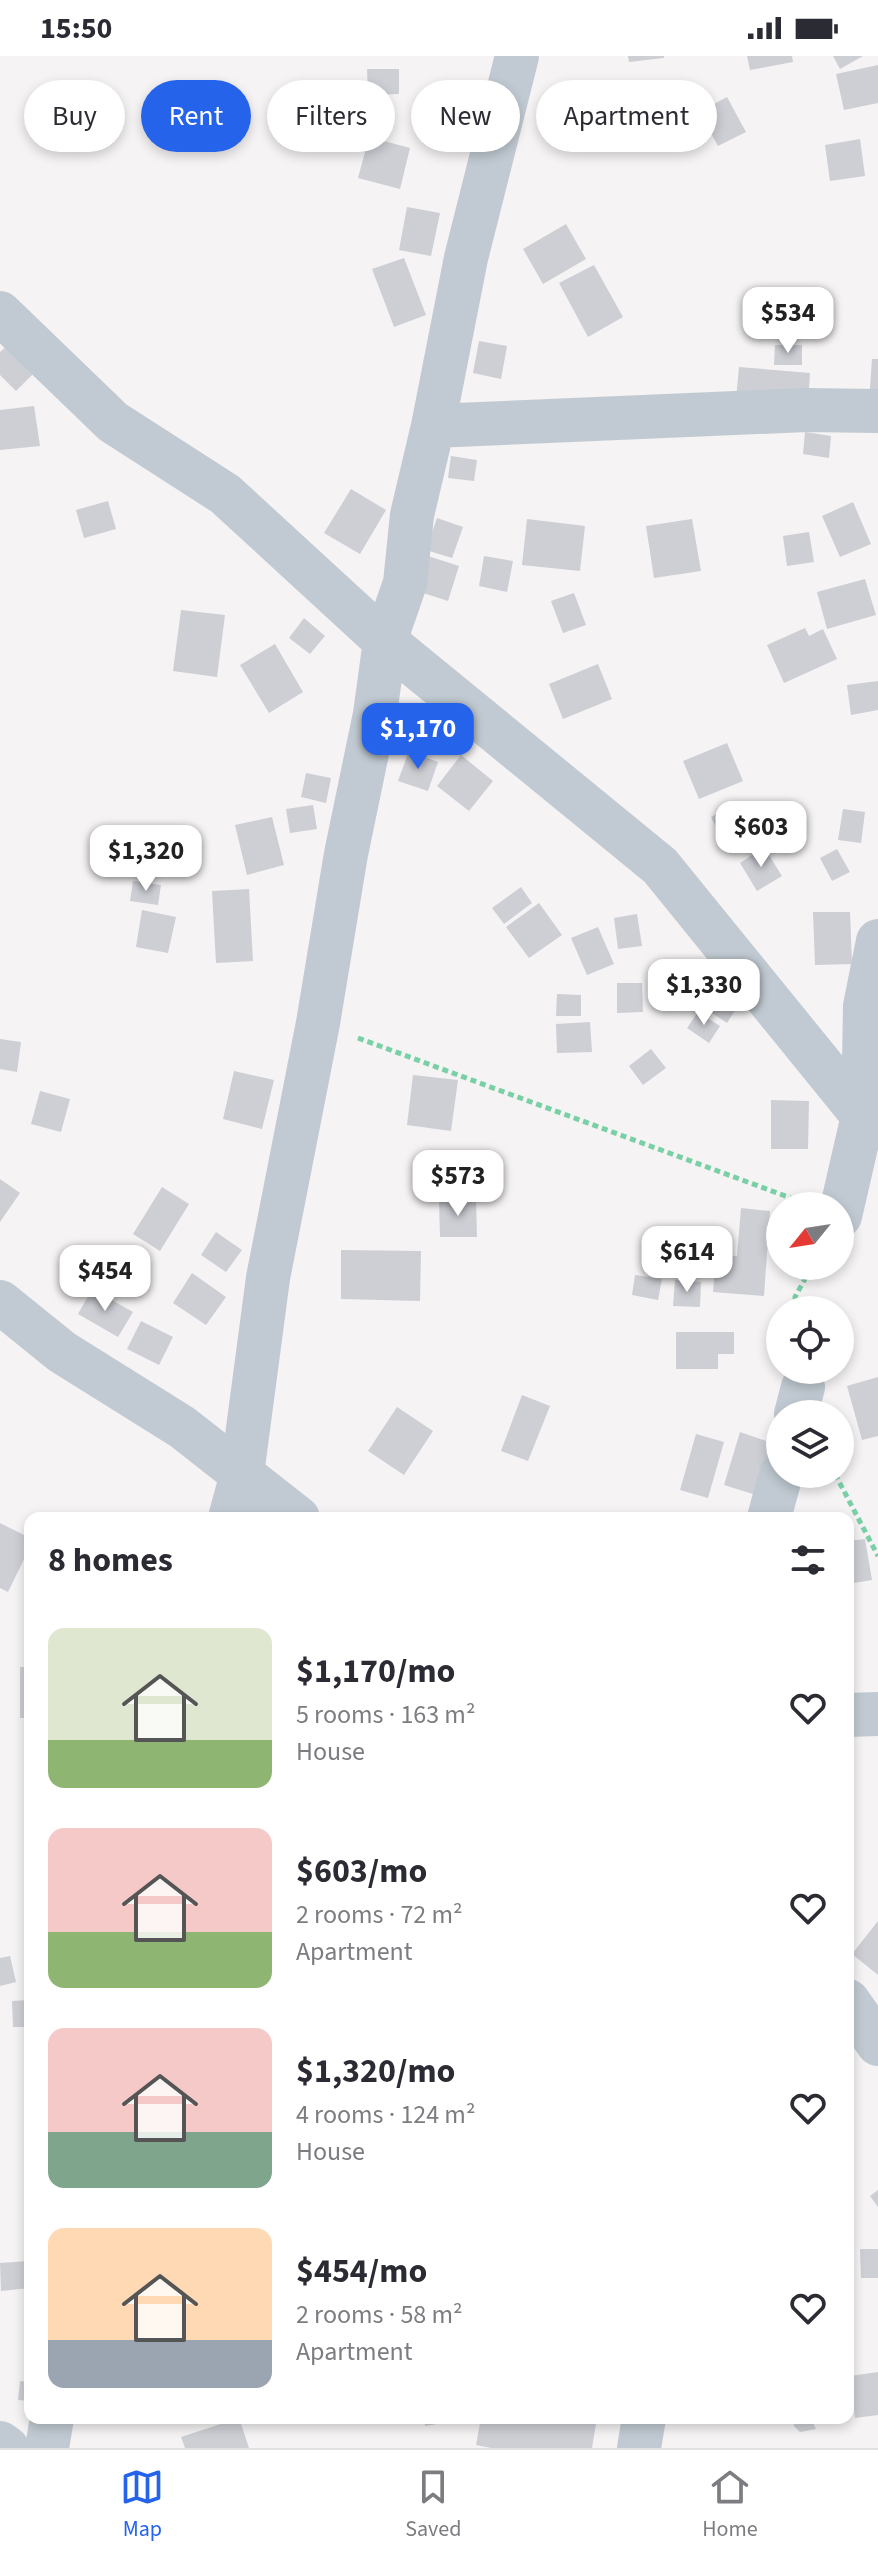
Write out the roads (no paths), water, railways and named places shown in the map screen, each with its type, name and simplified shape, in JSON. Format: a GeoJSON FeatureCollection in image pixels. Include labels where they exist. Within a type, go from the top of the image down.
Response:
{"type":"FeatureCollection","features":[{"type":"Feature","properties":{"kind":"street"},"geometry":{"type":"LineString","coordinates":[[232,1512],[242,1474],[268,1278],[375,714],[385,641],[405,583],[412,515],[466,258],[517,56]]}},
{"type":"Feature","properties":{"kind":"street"},"geometry":{"type":"LineString","coordinates":[[0,313],[113,422],[225,494],[385,641],[660,866],[873,1120]]}},
{"type":"Feature","properties":{"kind":"street"},"geometry":{"type":"LineString","coordinates":[[433,426],[806,410],[878,411]]}},
{"type":"Feature","properties":{"kind":"street"},"geometry":{"type":"LineString","coordinates":[[848,1192],[873,1120],[865,1006],[878,941]]}},
{"type":"Feature","properties":{"kind":"street"},"geometry":{"type":"LineString","coordinates":[[0,1302],[62,1352],[182,1427],[290,1512]]}},
{"type":"Feature","properties":{"kind":"street"},"geometry":{"type":"LineString","coordinates":[[771,1512],[777,1488]]}},
{"type":"Feature","properties":{"kind":"street"},"geometry":{"type":"LineString","coordinates":[[854,1715],[878,1714]]}},
{"type":"Feature","properties":{"kind":"street"},"geometry":{"type":"LineString","coordinates":[[854,2010],[878,2044]]}},
{"type":"Feature","properties":{"kind":"street"},"geometry":{"type":"LineString","coordinates":[[47,2448],[51,2424]]}},
{"type":"Feature","properties":{"kind":"street"},"geometry":{"type":"LineString","coordinates":[[639,2448],[643,2424]]}},
{"type":"Feature","properties":{"kind":"street"},"geometry":{"type":"LineString","coordinates":[[0,2443],[7,2448]]}}]}
